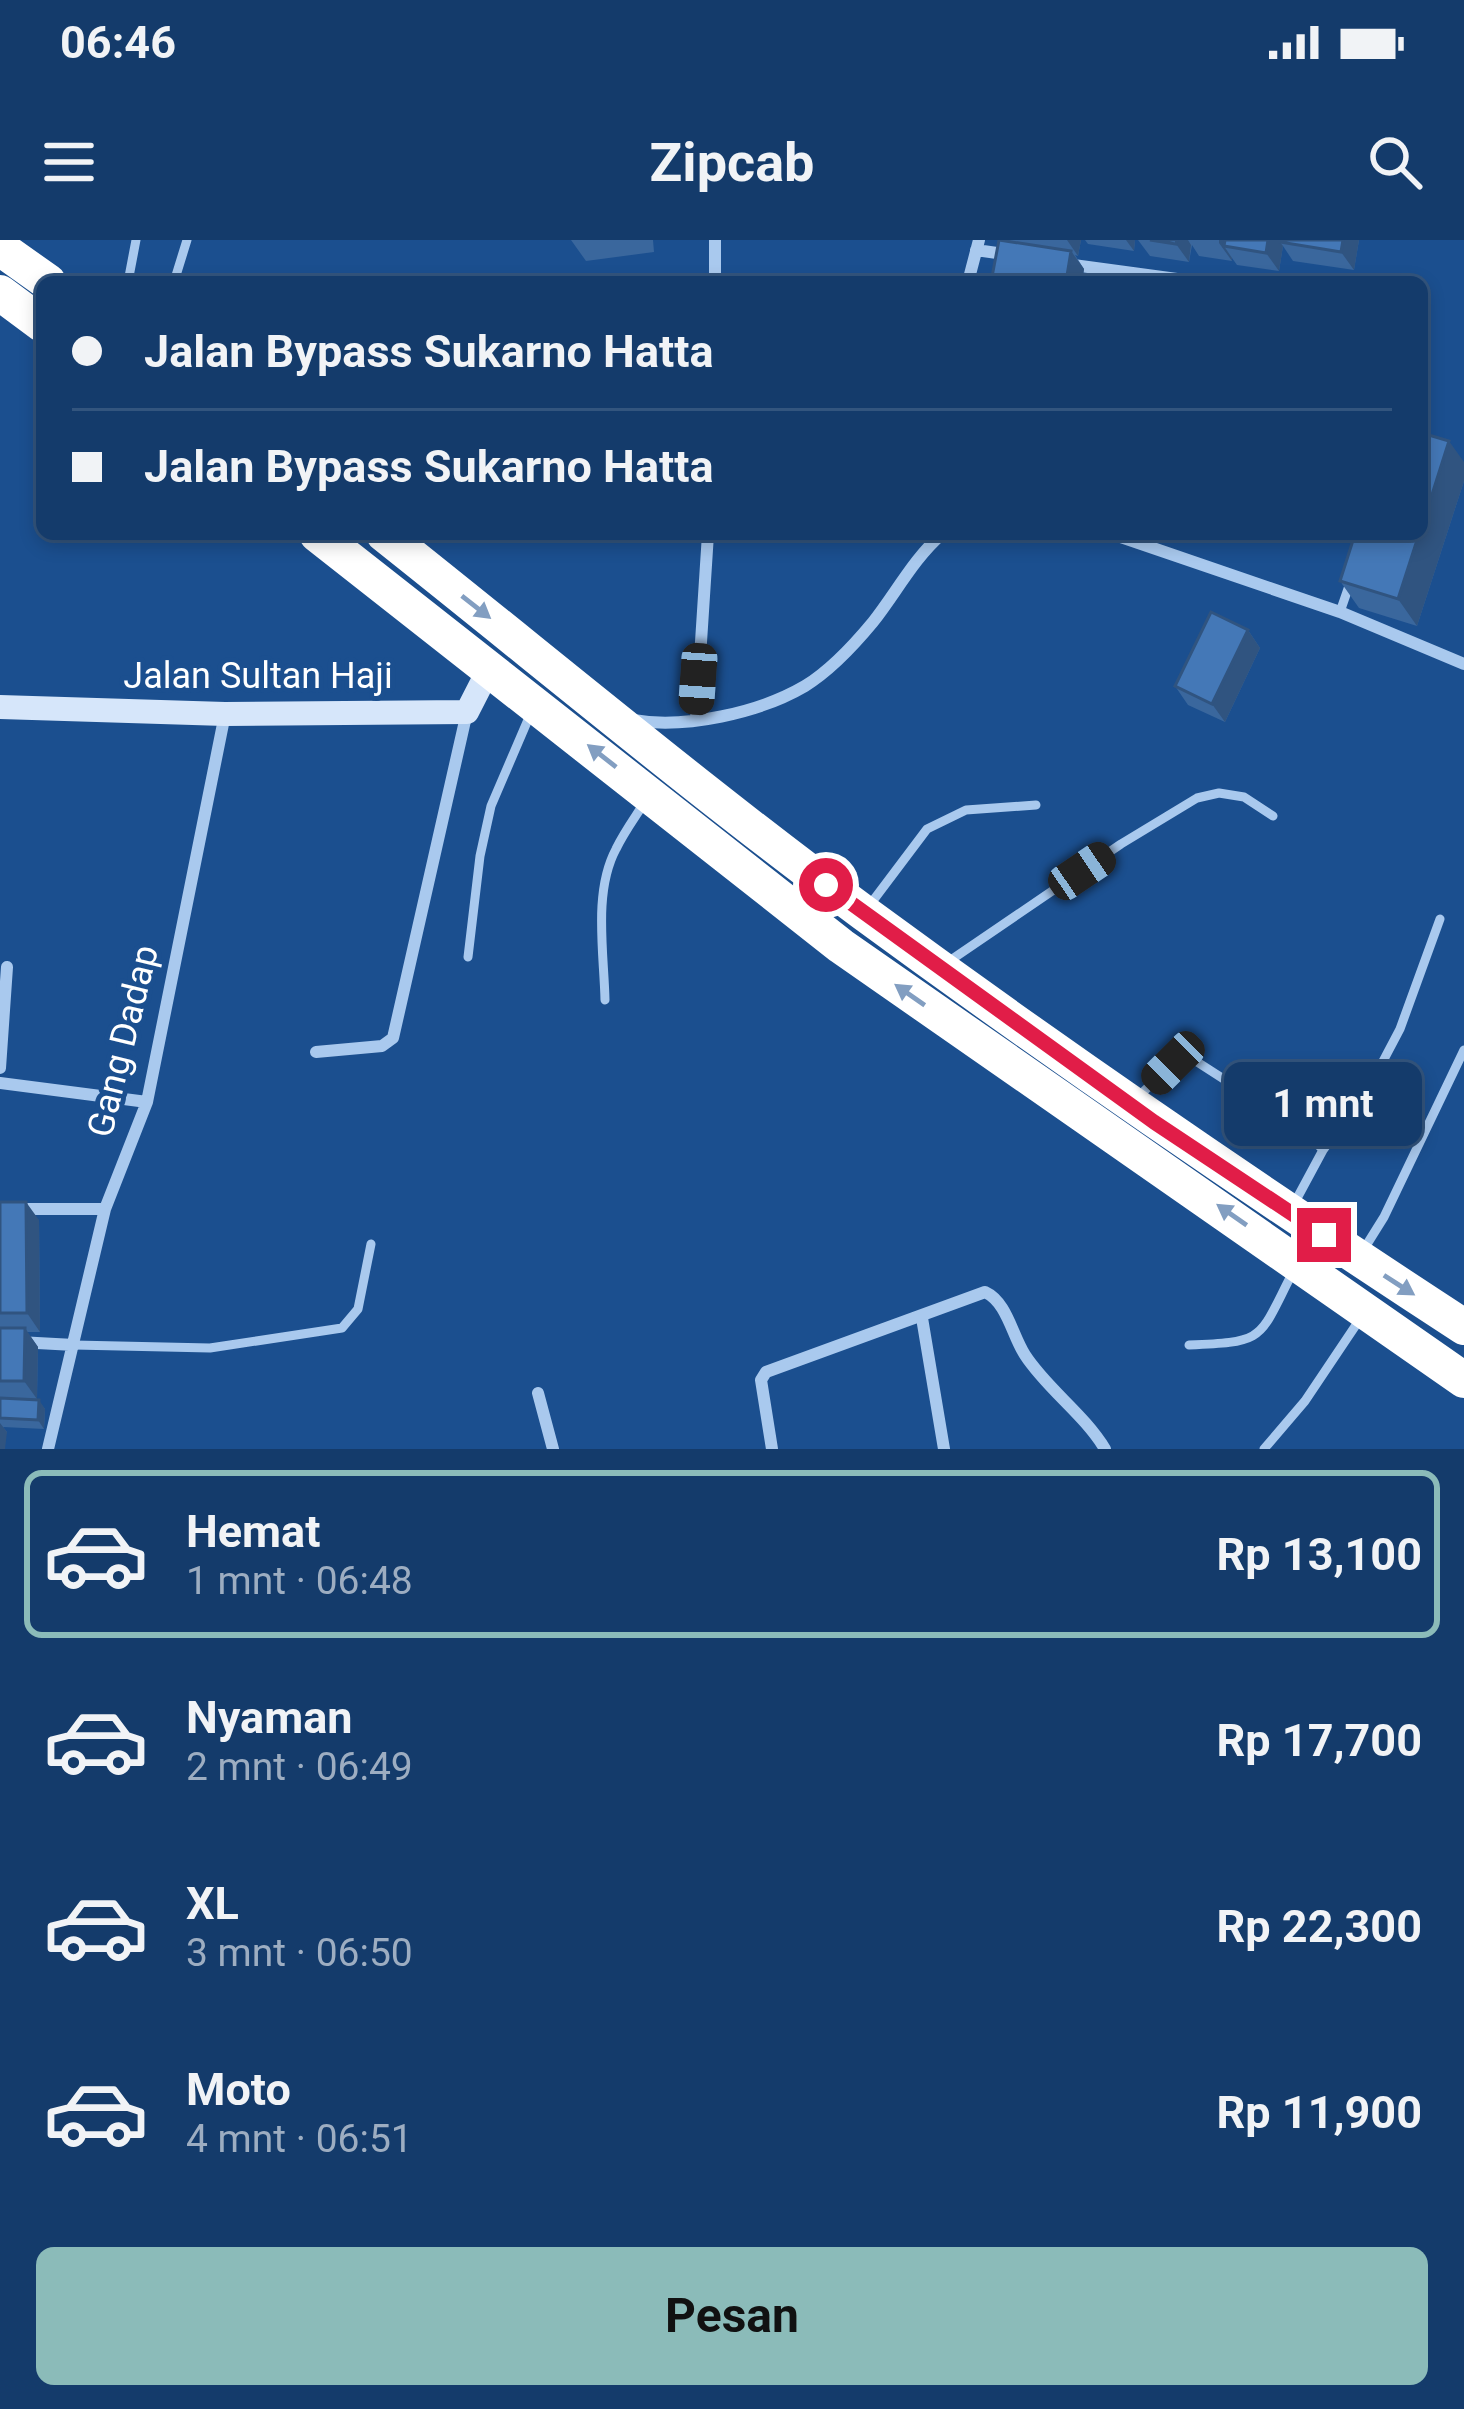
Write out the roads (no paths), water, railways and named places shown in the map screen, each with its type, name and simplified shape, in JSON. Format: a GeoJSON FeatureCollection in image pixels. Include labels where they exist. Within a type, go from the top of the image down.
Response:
{"type":"FeatureCollection","features":[{"type":"Feature","properties":{"kind":"highway"},"geometry":{"type":"LineString","coordinates":[[0,248],[40,276]]}},
{"type":"Feature","properties":{"kind":"highway"},"geometry":{"type":"LineString","coordinates":[[0,293],[36,320]]}},
{"type":"Feature","properties":{"kind":"highway"},"geometry":{"type":"LineString","coordinates":[[325,540],[841,946],[1464,1380]]}},
{"type":"Feature","properties":{"kind":"highway"},"geometry":{"type":"LineString","coordinates":[[392,540],[863,913],[1130,1105],[1464,1327]]}},
{"type":"Feature","properties":{"kind":"street"},"geometry":{"type":"LineString","coordinates":[[715,240],[715,276]]}},
{"type":"Feature","properties":{"kind":"street"},"geometry":{"type":"LineString","coordinates":[[970,276],[978,245],[1023,257]]}},
{"type":"Feature","properties":{"kind":"street"},"geometry":{"type":"LineString","coordinates":[[1046,260],[1157,276]]}},
{"type":"Feature","properties":{"kind":"street"},"geometry":{"type":"LineString","coordinates":[[695,719],[708,540]]}},
{"type":"Feature","properties":{"kind":"street"},"geometry":{"type":"LineString","coordinates":[[614,716],[648,722],[695,719],[772,700],[804,686],[834,664],[872,622],[928,540]]}},
{"type":"Feature","properties":{"kind":"street"},"geometry":{"type":"LineString","coordinates":[[1130,540],[1340,612],[1464,664]]}},
{"type":"Feature","properties":{"kind":"street"},"geometry":{"type":"LineString","coordinates":[[316,1052],[382,1046],[393,1038],[467,712],[489,669]]}},
{"type":"Feature","properties":{"kind":"street","name":"Jalan Sultan Haji"},"geometry":{"type":"LineString","coordinates":[[0,707],[224,714],[467,712]]}},
{"type":"Feature","properties":{"kind":"street","name":"Gang Dadap"},"geometry":{"type":"LineString","coordinates":[[48,1449],[106,1209],[147,1102],[224,714]]}},
{"type":"Feature","properties":{"kind":"street"},"geometry":{"type":"LineString","coordinates":[[0,1068],[7,968]]}},
{"type":"Feature","properties":{"kind":"street"},"geometry":{"type":"LineString","coordinates":[[0,1083],[147,1102]]}},
{"type":"Feature","properties":{"kind":"street"},"geometry":{"type":"LineString","coordinates":[[0,1209],[106,1209]]}},
{"type":"Feature","properties":{"kind":"street"},"geometry":{"type":"LineString","coordinates":[[772,1449],[762,1386],[766,1372],[985,1292],[997,1298],[1023,1352],[1105,1449]]}},
{"type":"Feature","properties":{"kind":"street"},"geometry":{"type":"LineString","coordinates":[[922,1318],[944,1449]]}},
{"type":"Feature","properties":{"kind":"street"},"geometry":{"type":"LineString","coordinates":[[0,1341],[74,1345]]}},
{"type":"Feature","properties":{"kind":"street"},"geometry":{"type":"LineString","coordinates":[[538,1393],[553,1449]]}},
{"type":"Feature","properties":{"kind":"lane"},"geometry":{"type":"LineString","coordinates":[[129,276],[136,240]]}},
{"type":"Feature","properties":{"kind":"lane"},"geometry":{"type":"LineString","coordinates":[[176,276],[187,240]]}},
{"type":"Feature","properties":{"kind":"lane"},"geometry":{"type":"LineString","coordinates":[[1340,612],[1356,568]]}},
{"type":"Feature","properties":{"kind":"lane"},"geometry":{"type":"LineString","coordinates":[[467,957],[491,806],[535,705]]}},
{"type":"Feature","properties":{"kind":"lane"},"geometry":{"type":"LineString","coordinates":[[940,968],[1120,844],[1196,798],[1219,793],[1244,797],[1273,816]]}},
{"type":"Feature","properties":{"kind":"lane"},"geometry":{"type":"LineString","coordinates":[[605,1000],[603,908],[609,867],[650,795]]}},
{"type":"Feature","properties":{"kind":"lane"},"geometry":{"type":"LineString","coordinates":[[863,913],[927,829],[966,810],[1036,805]]}},
{"type":"Feature","properties":{"kind":"lane"},"geometry":{"type":"LineString","coordinates":[[1289,1212],[1323,1150],[1371,1084],[1400,1029],[1439,919]]}},
{"type":"Feature","properties":{"kind":"lane"},"geometry":{"type":"LineString","coordinates":[[1358,1258],[1384,1216],[1464,1050]]}},
{"type":"Feature","properties":{"kind":"lane"},"geometry":{"type":"LineString","coordinates":[[1130,1105],[1173,1063],[1191,1058],[1306,1132],[1323,1150]]}},
{"type":"Feature","properties":{"kind":"lane"},"geometry":{"type":"LineString","coordinates":[[74,1345],[210,1348],[342,1328],[358,1309],[371,1244]]}},
{"type":"Feature","properties":{"kind":"lane"},"geometry":{"type":"LineString","coordinates":[[1189,1345],[1254,1338],[1299,1262]]}},
{"type":"Feature","properties":{"kind":"lane"},"geometry":{"type":"LineString","coordinates":[[1264,1449],[1305,1401],[1366,1311]]}}]}
